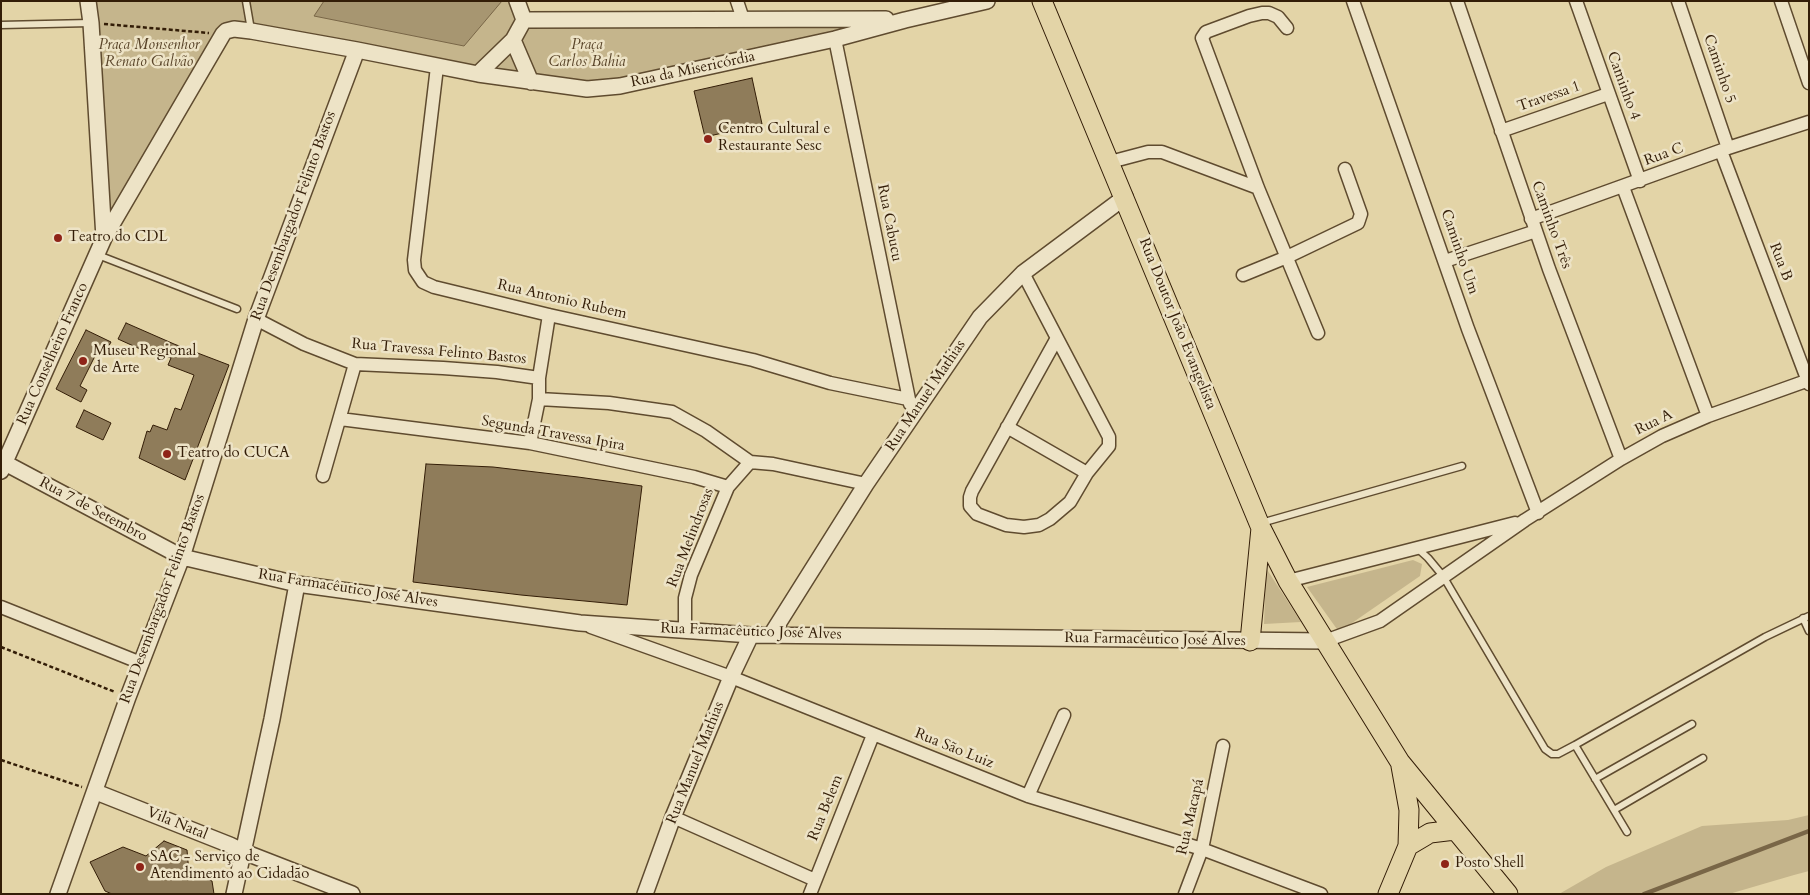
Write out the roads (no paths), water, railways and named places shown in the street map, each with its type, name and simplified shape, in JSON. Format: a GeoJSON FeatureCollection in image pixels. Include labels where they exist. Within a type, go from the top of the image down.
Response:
{"type":"FeatureCollection","features":[{"type":"Feature","properties":{"kind":"main road","name":"Rua Doutor João Evangelista"},"geometry":{"type":"LineString","coordinates":[[1042,1],[1260,525],[1288,581],[1400,762]]}},
{"type":"Feature","properties":{"kind":"main road"},"geometry":{"type":"LineString","coordinates":[[1250,641],[1260,525]]}},
{"type":"Feature","properties":{"kind":"main road"},"geometry":{"type":"LineString","coordinates":[[1400,762],[1508,894]]}},
{"type":"Feature","properties":{"kind":"main road"},"geometry":{"type":"LineString","coordinates":[[1388,894],[1408,846],[1409,810],[1400,762]]}},
{"type":"Feature","properties":{"kind":"main road"},"geometry":{"type":"LineString","coordinates":[[1408,846],[1430,833],[1455,830]]}},
{"type":"Feature","properties":{"kind":"street"},"geometry":{"type":"LineString","coordinates":[[88,1],[91,23],[104,238]]}},
{"type":"Feature","properties":{"kind":"street"},"geometry":{"type":"LineString","coordinates":[[104,238],[222,34],[233,29],[251,31],[478,74],[513,40],[524,20],[517,1]]}},
{"type":"Feature","properties":{"kind":"street"},"geometry":{"type":"LineString","coordinates":[[737,1],[743,19]]}},
{"type":"Feature","properties":{"kind":"street","name":"Rua da Misericórdia"},"geometry":{"type":"LineString","coordinates":[[478,74],[587,89],[620,86],[835,39],[987,1]]}},
{"type":"Feature","properties":{"kind":"street","name":"Caminho Um"},"geometry":{"type":"LineString","coordinates":[[1353,1],[1468,330],[1538,513]]}},
{"type":"Feature","properties":{"kind":"street","name":"Caminho Três"},"geometry":{"type":"LineString","coordinates":[[1457,1],[1533,225],[1620,459]]}},
{"type":"Feature","properties":{"kind":"street","name":"Caminho 4"},"geometry":{"type":"LineString","coordinates":[[1576,1],[1640,181]]}},
{"type":"Feature","properties":{"kind":"street","name":"Caminho 5"},"geometry":{"type":"LineString","coordinates":[[1678,1],[1725,150]]}},
{"type":"Feature","properties":{"kind":"street"},"geometry":{"type":"LineString","coordinates":[[1781,1],[1804,52],[1809,83]]}},
{"type":"Feature","properties":{"kind":"street"},"geometry":{"type":"LineString","coordinates":[[1287,28],[1278,17],[1269,13],[1262,13],[1206,32],[1202,36],[1258,188],[1318,333]]}},
{"type":"Feature","properties":{"kind":"street","name":"Rua da Misericórdia"},"geometry":{"type":"LineString","coordinates":[[524,20],[905,20]]}},
{"type":"Feature","properties":{"kind":"street","name":"Rua Cabucu"},"geometry":{"type":"LineString","coordinates":[[835,39],[908,399],[914,414]]}},
{"type":"Feature","properties":{"kind":"street"},"geometry":{"type":"LineString","coordinates":[[513,40],[531,82]]}},
{"type":"Feature","properties":{"kind":"street","name":"Rua Desembargador Felinto Bastos"},"geometry":{"type":"LineString","coordinates":[[58,894],[96,792],[140,663],[182,557],[256,319],[357,50]]}},
{"type":"Feature","properties":{"kind":"street","name":"Rua Antonio Rubem"},"geometry":{"type":"LineString","coordinates":[[437,67],[420,208],[415,270],[423,282],[434,287],[549,315],[753,360],[830,383],[908,399]]}},
{"type":"Feature","properties":{"kind":"street","name":"Travessa 1"},"geometry":{"type":"LineString","coordinates":[[1501,132],[1608,94]]}},
{"type":"Feature","properties":{"kind":"street","name":"Rua C"},"geometry":{"type":"LineString","coordinates":[[1445,261],[1623,187],[1809,122]]}},
{"type":"Feature","properties":{"kind":"street","name":"Rua B"},"geometry":{"type":"LineString","coordinates":[[1725,150],[1808,382]]}},
{"type":"Feature","properties":{"kind":"street"},"geometry":{"type":"LineString","coordinates":[[1110,162],[1148,152],[1162,152],[1258,188]]}},
{"type":"Feature","properties":{"kind":"street"},"geometry":{"type":"LineString","coordinates":[[1243,275],[1287,257],[1358,223],[1360,214],[1345,169]]}},
{"type":"Feature","properties":{"kind":"street"},"geometry":{"type":"LineString","coordinates":[[1623,187],[1708,416]]}},
{"type":"Feature","properties":{"kind":"street","name":"Rua Manuel Mathias"},"geometry":{"type":"LineString","coordinates":[[771,635],[866,484],[980,317],[1023,273],[1125,197]]}},
{"type":"Feature","properties":{"kind":"street","name":"Rua Conselheiro Franco"},"geometry":{"type":"LineString","coordinates":[[3,467],[104,238]]}},
{"type":"Feature","properties":{"kind":"street"},"geometry":{"type":"LineString","coordinates":[[1023,273],[1057,338],[1109,440],[1109,446],[1087,473],[1070,502],[1050,520],[1038,525],[1014,526],[977,514],[970,506],[970,498],[1057,338]]}},
{"type":"Feature","properties":{"kind":"street"},"geometry":{"type":"LineString","coordinates":[[530,443],[539,399],[539,378],[549,315]]}},
{"type":"Feature","properties":{"kind":"street","name":"Rua Travessa Felinto Bastos"},"geometry":{"type":"LineString","coordinates":[[256,319],[304,344],[355,364],[452,368],[539,378]]}},
{"type":"Feature","properties":{"kind":"street"},"geometry":{"type":"LineString","coordinates":[[323,476],[355,364]]}},
{"type":"Feature","properties":{"kind":"street","name":"Rua A"},"geometry":{"type":"LineString","coordinates":[[1325,641],[1380,621],[1525,520],[1620,459],[1662,436],[1708,416],[1808,382]]}},
{"type":"Feature","properties":{"kind":"street"},"geometry":{"type":"LineString","coordinates":[[539,399],[609,403],[672,412],[706,431],[750,462],[773,464],[866,484]]}},
{"type":"Feature","properties":{"kind":"street","name":"Segunda Travessa Ipira"},"geometry":{"type":"LineString","coordinates":[[340,419],[391,427],[530,443],[694,477],[728,487]]}},
{"type":"Feature","properties":{"kind":"street"},"geometry":{"type":"LineString","coordinates":[[1007,427],[1087,473]]}},
{"type":"Feature","properties":{"kind":"street","name":"Rua Melindrosas"},"geometry":{"type":"LineString","coordinates":[[685,631],[685,598],[691,575],[728,487],[750,462]]}},
{"type":"Feature","properties":{"kind":"street","name":"Rua 7 de Setembro"},"geometry":{"type":"LineString","coordinates":[[3,467],[182,557]]}},
{"type":"Feature","properties":{"kind":"street","name":"Rua A"},"geometry":{"type":"LineString","coordinates":[[1288,581],[1525,520]]}},
{"type":"Feature","properties":{"kind":"street","name":"Rua Farmacêutico José Alves"},"geometry":{"type":"LineString","coordinates":[[182,557],[297,584],[580,623],[685,631],[751,635],[1325,641]]}},
{"type":"Feature","properties":{"kind":"street"},"geometry":{"type":"LineString","coordinates":[[234,894],[272,719],[297,584]]}},
{"type":"Feature","properties":{"kind":"street"},"geometry":{"type":"LineString","coordinates":[[1,607],[140,663]]}},
{"type":"Feature","properties":{"kind":"street","name":"Rua São Luiz"},"geometry":{"type":"LineString","coordinates":[[580,623],[731,677],[1028,796],[1202,849],[1321,894]]}},
{"type":"Feature","properties":{"kind":"street","name":"Rua Manuel Mathias"},"geometry":{"type":"LineString","coordinates":[[645,894],[673,817],[731,677],[751,635]]}},
{"type":"Feature","properties":{"kind":"street"},"geometry":{"type":"LineString","coordinates":[[1028,796],[1064,715]]}},
{"type":"Feature","properties":{"kind":"street","name":"Rua Belem"},"geometry":{"type":"LineString","coordinates":[[810,894],[873,735]]}},
{"type":"Feature","properties":{"kind":"street","name":"Rua Macapá"},"geometry":{"type":"LineString","coordinates":[[1186,894],[1202,849],[1223,746]]}},
{"type":"Feature","properties":{"kind":"street","name":"Vila Natal"},"geometry":{"type":"LineString","coordinates":[[96,792],[352,894]]}},
{"type":"Feature","properties":{"kind":"street"},"geometry":{"type":"LineString","coordinates":[[673,817],[815,880]]}},
{"type":"Feature","properties":{"kind":"lane"},"geometry":{"type":"LineString","coordinates":[[246,1],[251,31]]}},
{"type":"Feature","properties":{"kind":"lane"},"geometry":{"type":"LineString","coordinates":[[1,25],[91,23]]}},
{"type":"Feature","properties":{"kind":"lane"},"geometry":{"type":"LineString","coordinates":[[96,254],[237,309]]}},
{"type":"Feature","properties":{"kind":"lane"},"geometry":{"type":"LineString","coordinates":[[1260,525],[1462,466]]}},
{"type":"Feature","properties":{"kind":"lane"},"geometry":{"type":"LineString","coordinates":[[1417,548],[1443,576],[1548,753],[1558,754],[1575,746],[1765,636],[1806,617],[1809,631]]}},
{"type":"Feature","properties":{"kind":"lane"},"geometry":{"type":"LineString","coordinates":[[1595,779],[1692,724]]}},
{"type":"Feature","properties":{"kind":"lane"},"geometry":{"type":"LineString","coordinates":[[1575,746],[1627,832]]}},
{"type":"Feature","properties":{"kind":"lane"},"geometry":{"type":"LineString","coordinates":[[1614,810],[1703,758]]}},
{"type":"Feature","properties":{"kind":"waterway"},"geometry":{"type":"LineString","coordinates":[[1644,894],[1809,831]]}},
{"type":"Feature","properties":{"kind":"place","name":"Centro Cultural e Restaurante Sesc"},"geometry":{"type":"Point","coordinates":[708,139]}},
{"type":"Feature","properties":{"kind":"place","name":"Teatro do CDL"},"geometry":{"type":"Point","coordinates":[58,238]}},
{"type":"Feature","properties":{"kind":"place","name":"Museu Regional de Arte"},"geometry":{"type":"Point","coordinates":[83,361]}},
{"type":"Feature","properties":{"kind":"place","name":"Teatro do CUCA"},"geometry":{"type":"Point","coordinates":[167,454]}},
{"type":"Feature","properties":{"kind":"place","name":"Posto Shell"},"geometry":{"type":"Point","coordinates":[1445,864]}},
{"type":"Feature","properties":{"kind":"place","name":"SAC - Serviço de Atendimento ao Cidadão"},"geometry":{"type":"Point","coordinates":[140,867]}},
{"type":"Feature","properties":{"kind":"park label","name":"Praça Monsenhor Renato Galvão"},"geometry":{"type":"Point","coordinates":[149,54]}},
{"type":"Feature","properties":{"kind":"park label","name":"Praça Carlos Bahia"},"geometry":{"type":"Point","coordinates":[587,54]}}]}
